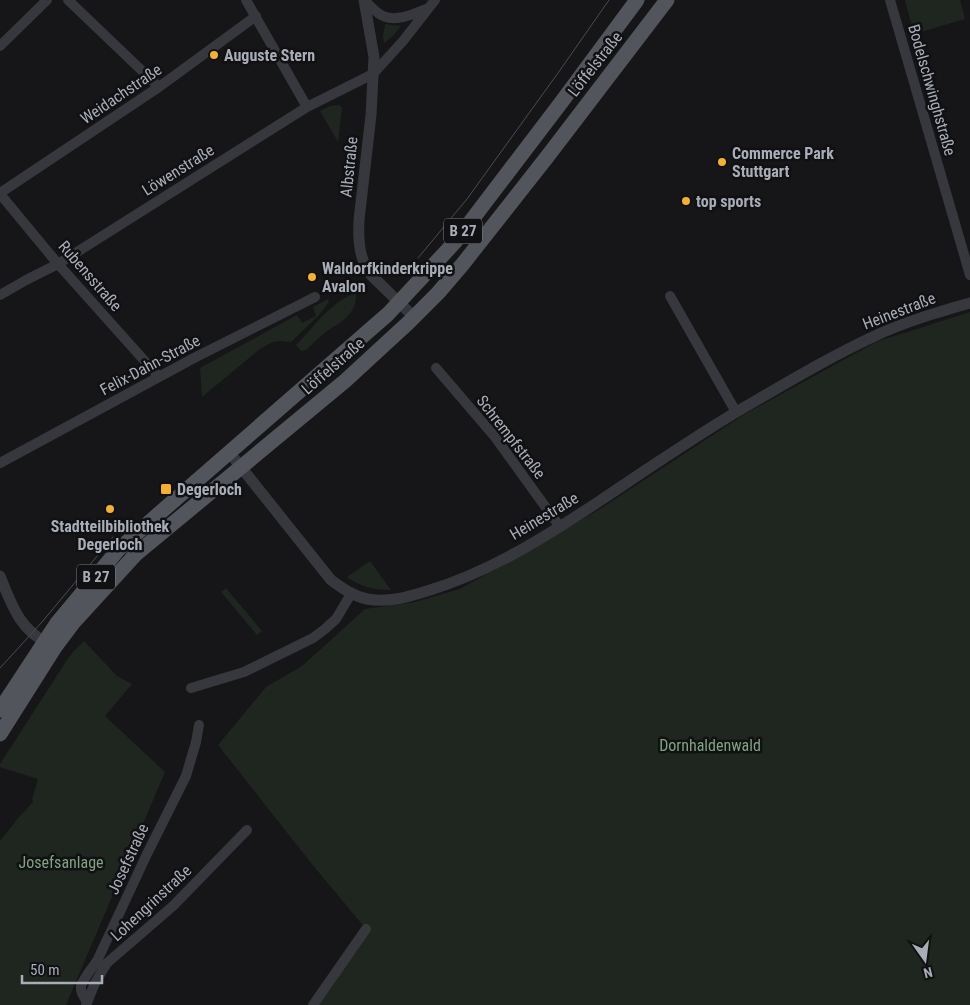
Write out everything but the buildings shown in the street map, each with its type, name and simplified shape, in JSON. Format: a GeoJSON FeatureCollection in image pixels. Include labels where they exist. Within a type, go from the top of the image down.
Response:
{"type":"FeatureCollection","features":[{"type":"Feature","properties":{"kind":"main road","name":"Löffelstraße"},"geometry":{"type":"LineString","coordinates":[[0,734],[49,645],[57,623],[118,550],[399,303],[455,242],[637,0]]}},
{"type":"Feature","properties":{"kind":"main road","name":"Löffelstraße"},"geometry":{"type":"LineString","coordinates":[[0,710],[49,645],[73,623],[136,554],[345,381],[438,293],[667,0]]}},
{"type":"Feature","properties":{"kind":"street"},"geometry":{"type":"LineString","coordinates":[[0,46],[48,0]]}},
{"type":"Feature","properties":{"kind":"street"},"geometry":{"type":"LineString","coordinates":[[68,0],[158,86]]}},
{"type":"Feature","properties":{"kind":"street"},"geometry":{"type":"LineString","coordinates":[[246,0],[307,107]]}},
{"type":"Feature","properties":{"kind":"street"},"geometry":{"type":"LineString","coordinates":[[364,0],[382,16],[390,18],[410,16],[432,4]]}},
{"type":"Feature","properties":{"kind":"street","name":"Albstraße"},"geometry":{"type":"LineString","coordinates":[[364,0],[374,57],[370,124],[359,220],[358,236],[360,250],[366,270],[370,276],[414,317]]}},
{"type":"Feature","properties":{"kind":"street","name":"Bodelschwinghstraße"},"geometry":{"type":"LineString","coordinates":[[890,0],[970,275]]}},
{"type":"Feature","properties":{"kind":"street"},"geometry":{"type":"LineString","coordinates":[[373,74],[403,41],[432,4]]}},
{"type":"Feature","properties":{"kind":"street","name":"Weidachstraße"},"geometry":{"type":"LineString","coordinates":[[0,193],[158,86],[256,16]]}},
{"type":"Feature","properties":{"kind":"street","name":"Löwenstraße"},"geometry":{"type":"LineString","coordinates":[[0,295],[58,264],[307,107],[373,74]]}},
{"type":"Feature","properties":{"kind":"street","name":"Rubensstraße"},"geometry":{"type":"LineString","coordinates":[[0,193],[58,264],[159,377]]}},
{"type":"Feature","properties":{"kind":"street"},"geometry":{"type":"LineString","coordinates":[[670,296],[736,412]]}},
{"type":"Feature","properties":{"kind":"street","name":"Felix-Dahn-Straße"},"geometry":{"type":"LineString","coordinates":[[0,463],[194,358],[315,297]]}},
{"type":"Feature","properties":{"kind":"street","name":"Heinestraße"},"geometry":{"type":"LineString","coordinates":[[351,594],[368,599],[390,600],[434,589],[481,570],[518,552],[560,527],[736,412],[824,362],[877,335],[970,302]]}},
{"type":"Feature","properties":{"kind":"street","name":"Schrempfstraße"},"geometry":{"type":"LineString","coordinates":[[436,368],[495,437],[560,527]]}},
{"type":"Feature","properties":{"kind":"street"},"geometry":{"type":"LineString","coordinates":[[191,688],[244,672],[313,638],[336,619],[351,594],[330,580],[229,452]]}},
{"type":"Feature","properties":{"kind":"street"},"geometry":{"type":"LineString","coordinates":[[0,576],[17,615],[32,634],[49,645]]}},
{"type":"Feature","properties":{"kind":"street","name":"Josefstraße"},"geometry":{"type":"LineString","coordinates":[[87,1003],[81,987],[97,961],[186,776],[199,726]]}},
{"type":"Feature","properties":{"kind":"street","name":"Lohengrinstraße"},"geometry":{"type":"LineString","coordinates":[[87,1003],[94,983],[107,963],[173,906],[247,830]]}},
{"type":"Feature","properties":{"kind":"street"},"geometry":{"type":"LineString","coordinates":[[313,1005],[366,929]]}},
{"type":"Feature","properties":{"kind":"green space"},"geometry":{"type":"Polygon","coordinates":[[[905,0],[960,0],[965,19],[914,34],[905,0]]]}},
{"type":"Feature","properties":{"kind":"green space"},"geometry":{"type":"Polygon","coordinates":[[[385,24],[401,26],[384,43],[383,36],[385,24]]]}},
{"type":"Feature","properties":{"kind":"green space"},"geometry":{"type":"Polygon","coordinates":[[[340,105],[342,108],[338,142],[320,111],[330,106],[340,105]]]}},
{"type":"Feature","properties":{"kind":"green space"},"geometry":{"type":"Polygon","coordinates":[[[356,293],[356,300],[349,315],[324,333],[306,350],[301,351],[296,345],[323,315],[338,302],[356,293]]]}},
{"type":"Feature","properties":{"kind":"green space"},"geometry":{"type":"Polygon","coordinates":[[[328,299],[329,302],[319,315],[291,342],[273,342],[261,348],[202,397],[200,368],[297,315],[302,323],[316,316],[313,307],[328,299]]]}},
{"type":"Feature","properties":{"kind":"green space","name":"Dornhaldenwald"},"geometry":{"type":"Polygon","coordinates":[[[970,312],[970,1005],[317,1005],[366,929],[218,745],[266,687],[302,666],[365,609],[415,602],[460,589],[600,509],[745,414],[876,342],[970,312]]]}},
{"type":"Feature","properties":{"kind":"green space"},"geometry":{"type":"Polygon","coordinates":[[[370,561],[391,590],[368,587],[347,577],[370,561]]]}},
{"type":"Feature","properties":{"kind":"green space"},"geometry":{"type":"Polygon","coordinates":[[[226,588],[262,631],[257,635],[221,592],[226,588]]]}},
{"type":"Feature","properties":{"kind":"green space","name":"Josefsanlage"},"geometry":{"type":"Polygon","coordinates":[[[84,641],[117,676],[132,684],[105,716],[165,772],[66,1005],[0,1005],[0,841],[33,802],[32,799],[38,779],[0,767],[0,764],[67,660],[84,641]]]}},
{"type":"Feature","properties":{"kind":"tram line"},"geometry":{"type":"LineString","coordinates":[[418,258],[467,199],[609,0]]}},
{"type":"Feature","properties":{"kind":"tram line"},"geometry":{"type":"LineString","coordinates":[[0,668],[42,622],[113,537]]}},
{"type":"Feature","properties":{"kind":"place","name":"Auguste Stern"},"geometry":{"type":"Point","coordinates":[214,55]}},
{"type":"Feature","properties":{"kind":"place","name":"Commerce Park Stuttgart"},"geometry":{"type":"Point","coordinates":[722,162]}},
{"type":"Feature","properties":{"kind":"place","name":"top sports"},"geometry":{"type":"Point","coordinates":[686,201]}},
{"type":"Feature","properties":{"kind":"place","name":"Waldorfkinderkrippe Avalon"},"geometry":{"type":"Point","coordinates":[312,277]}},
{"type":"Feature","properties":{"kind":"place","name":"Degerloch"},"geometry":{"type":"Point","coordinates":[166,489]}},
{"type":"Feature","properties":{"kind":"place","name":"Stadtteilbibliothek Degerloch"},"geometry":{"type":"Point","coordinates":[110,509]}}]}
